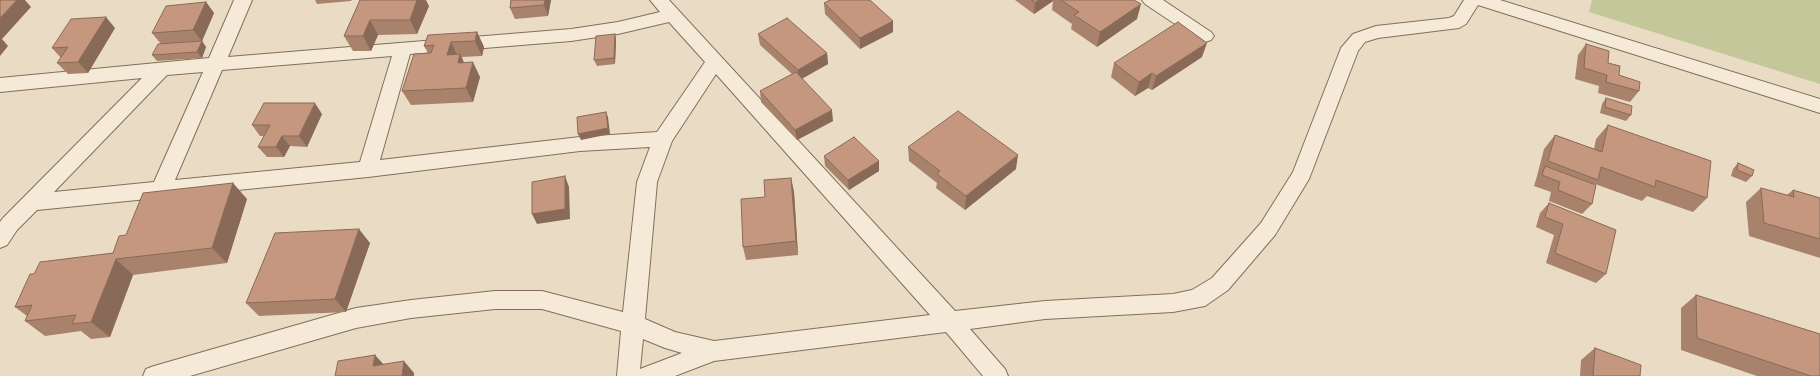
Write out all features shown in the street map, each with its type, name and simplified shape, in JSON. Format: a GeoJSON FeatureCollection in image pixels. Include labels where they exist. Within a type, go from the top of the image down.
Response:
{"type":"FeatureCollection","features":[{"type":"Feature","properties":{"kind":"street"},"geometry":{"type":"LineString","coordinates":[[162,190],[243,0]]}},
{"type":"Feature","properties":{"kind":"street"},"geometry":{"type":"LineString","coordinates":[[660,0],[950,321],[997,376]]}},
{"type":"Feature","properties":{"kind":"street"},"geometry":{"type":"LineString","coordinates":[[1151,0],[1205,36]]}},
{"type":"Feature","properties":{"kind":"street"},"geometry":{"type":"LineString","coordinates":[[648,376],[714,350],[1044,310],[1173,303],[1197,299],[1220,284],[1268,229],[1302,174],[1350,48],[1359,38],[1376,32],[1453,24],[1460,20],[1473,0]]}},
{"type":"Feature","properties":{"kind":"street"},"geometry":{"type":"LineString","coordinates":[[1482,0],[1820,106]]}},
{"type":"Feature","properties":{"kind":"street"},"geometry":{"type":"LineString","coordinates":[[0,85],[216,64],[571,35],[618,28],[673,15]]}},
{"type":"Feature","properties":{"kind":"street"},"geometry":{"type":"LineString","coordinates":[[368,169],[403,48]]}},
{"type":"Feature","properties":{"kind":"street"},"geometry":{"type":"LineString","coordinates":[[628,376],[647,182],[663,139],[715,61]]}},
{"type":"Feature","properties":{"kind":"street"},"geometry":{"type":"LineString","coordinates":[[0,239],[10,224],[162,69]]}},
{"type":"Feature","properties":{"kind":"street"},"geometry":{"type":"LineString","coordinates":[[32,202],[368,169],[580,144],[663,139]]}},
{"type":"Feature","properties":{"kind":"street"},"geometry":{"type":"LineString","coordinates":[[154,376],[356,318],[411,309],[495,300],[542,300],[632,324],[673,341],[714,350]]}},
{"type":"Feature","properties":{"kind":"green space"},"geometry":{"type":"Polygon","coordinates":[[[1592,0],[1820,0],[1820,84],[1589,12],[1592,0]]]}},
{"type":"Feature","properties":{"kind":"building"},"geometry":{"type":"Polygon","coordinates":[[[0,0],[17,0],[0,18],[0,0]]]}},
{"type":"Feature","properties":{"kind":"building"},"geometry":{"type":"Polygon","coordinates":[[[360,0],[417,0],[410,20],[370,20],[363,36],[344,36],[360,0]]]}},
{"type":"Feature","properties":{"kind":"building"},"geometry":{"type":"Polygon","coordinates":[[[511,0],[545,0],[544,5],[510,8],[511,0]]]}},
{"type":"Feature","properties":{"kind":"building"},"geometry":{"type":"Polygon","coordinates":[[[830,0],[870,0],[893,21],[860,38],[824,3],[830,0]]]}},
{"type":"Feature","properties":{"kind":"building"},"geometry":{"type":"Polygon","coordinates":[[[1032,0],[1039,0],[1035,3],[1032,0]]]}},
{"type":"Feature","properties":{"kind":"building"},"geometry":{"type":"Polygon","coordinates":[[[1061,0],[1134,0],[1141,4],[1100,32],[1074,15],[1079,12],[1061,0]]]}},
{"type":"Feature","properties":{"kind":"building"},"geometry":{"type":"Polygon","coordinates":[[[206,2],[193,30],[152,33],[166,6],[206,2]]]}},
{"type":"Feature","properties":{"kind":"building"},"geometry":{"type":"Polygon","coordinates":[[[106,17],[78,62],[57,63],[68,47],[52,48],[71,19],[106,17]]]}},
{"type":"Feature","properties":{"kind":"building"},"geometry":{"type":"Polygon","coordinates":[[[787,18],[827,53],[798,70],[758,34],[787,18]]]}},
{"type":"Feature","properties":{"kind":"building"},"geometry":{"type":"Polygon","coordinates":[[[1178,22],[1207,43],[1156,76],[1152,73],[1139,82],[1114,63],[1178,22]]]}},
{"type":"Feature","properties":{"kind":"building"},"geometry":{"type":"Polygon","coordinates":[[[477,32],[475,41],[451,42],[447,55],[460,54],[458,63],[473,62],[466,88],[402,91],[414,54],[431,53],[434,45],[424,46],[428,35],[477,32]]]}},
{"type":"Feature","properties":{"kind":"building"},"geometry":{"type":"Polygon","coordinates":[[[615,34],[614,58],[594,60],[596,36],[615,34]]]}},
{"type":"Feature","properties":{"kind":"building"},"geometry":{"type":"Polygon","coordinates":[[[202,41],[197,52],[152,55],[158,44],[202,41]]]}},
{"type":"Feature","properties":{"kind":"building"},"geometry":{"type":"Polygon","coordinates":[[[1586,44],[1609,51],[1608,63],[1620,66],[1619,75],[1640,82],[1639,91],[1606,82],[1607,75],[1584,68],[1586,44]]]}},
{"type":"Feature","properties":{"kind":"building"},"geometry":{"type":"Polygon","coordinates":[[[796,72],[832,110],[795,130],[760,91],[796,72]]]}},
{"type":"Feature","properties":{"kind":"building"},"geometry":{"type":"Polygon","coordinates":[[[1606,98],[1632,106],[1631,115],[1605,107],[1606,98]]]}},
{"type":"Feature","properties":{"kind":"building"},"geometry":{"type":"Polygon","coordinates":[[[264,103],[315,103],[299,136],[282,136],[276,147],[258,147],[270,125],[252,125],[264,103]]]}},
{"type":"Feature","properties":{"kind":"building"},"geometry":{"type":"Polygon","coordinates":[[[958,111],[1018,155],[966,196],[937,174],[940,171],[908,147],[958,111]]]}},
{"type":"Feature","properties":{"kind":"building"},"geometry":{"type":"Polygon","coordinates":[[[606,112],[608,128],[578,134],[577,117],[606,112]]]}},
{"type":"Feature","properties":{"kind":"building"},"geometry":{"type":"Polygon","coordinates":[[[1608,125],[1711,161],[1707,198],[1656,180],[1655,187],[1601,167],[1598,180],[1548,161],[1555,135],[1602,152],[1608,125]]]}},
{"type":"Feature","properties":{"kind":"building"},"geometry":{"type":"Polygon","coordinates":[[[854,137],[879,161],[848,180],[824,156],[854,137]]]}},
{"type":"Feature","properties":{"kind":"building"},"geometry":{"type":"Polygon","coordinates":[[[1738,163],[1754,170],[1752,176],[1737,170],[1738,163]]]}},
{"type":"Feature","properties":{"kind":"building"},"geometry":{"type":"Polygon","coordinates":[[[1545,166],[1596,185],[1592,204],[1558,190],[1560,182],[1542,175],[1545,166]]]}},
{"type":"Feature","properties":{"kind":"building"},"geometry":{"type":"Polygon","coordinates":[[[565,176],[565,209],[532,214],[532,182],[565,176]]]}},
{"type":"Feature","properties":{"kind":"building"},"geometry":{"type":"Polygon","coordinates":[[[791,178],[796,241],[743,247],[741,199],[765,197],[764,180],[791,178]]]}},
{"type":"Feature","properties":{"kind":"building"},"geometry":{"type":"Polygon","coordinates":[[[233,183],[212,248],[116,259],[91,322],[72,324],[76,315],[25,321],[32,305],[15,307],[30,274],[34,274],[40,262],[113,253],[119,236],[126,235],[143,193],[233,183]]]}},
{"type":"Feature","properties":{"kind":"building"},"geometry":{"type":"Polygon","coordinates":[[[1761,188],[1794,197],[1793,190],[1820,198],[1820,239],[1764,223],[1761,188]]]}},
{"type":"Feature","properties":{"kind":"building"},"geometry":{"type":"Polygon","coordinates":[[[1549,203],[1616,230],[1606,274],[1555,253],[1563,224],[1545,217],[1549,203]]]}},
{"type":"Feature","properties":{"kind":"building"},"geometry":{"type":"Polygon","coordinates":[[[359,229],[335,299],[246,303],[275,233],[359,229]]]}},
{"type":"Feature","properties":{"kind":"building"},"geometry":{"type":"Polygon","coordinates":[[[1696,295],[1820,334],[1820,376],[1811,376],[1697,338],[1696,295]]]}},
{"type":"Feature","properties":{"kind":"building"},"geometry":{"type":"Polygon","coordinates":[[[1595,348],[1641,365],[1640,376],[1593,376],[1595,348]]]}},
{"type":"Feature","properties":{"kind":"building"},"geometry":{"type":"Polygon","coordinates":[[[375,355],[373,366],[404,361],[402,376],[335,376],[338,361],[375,355]]]}}]}
